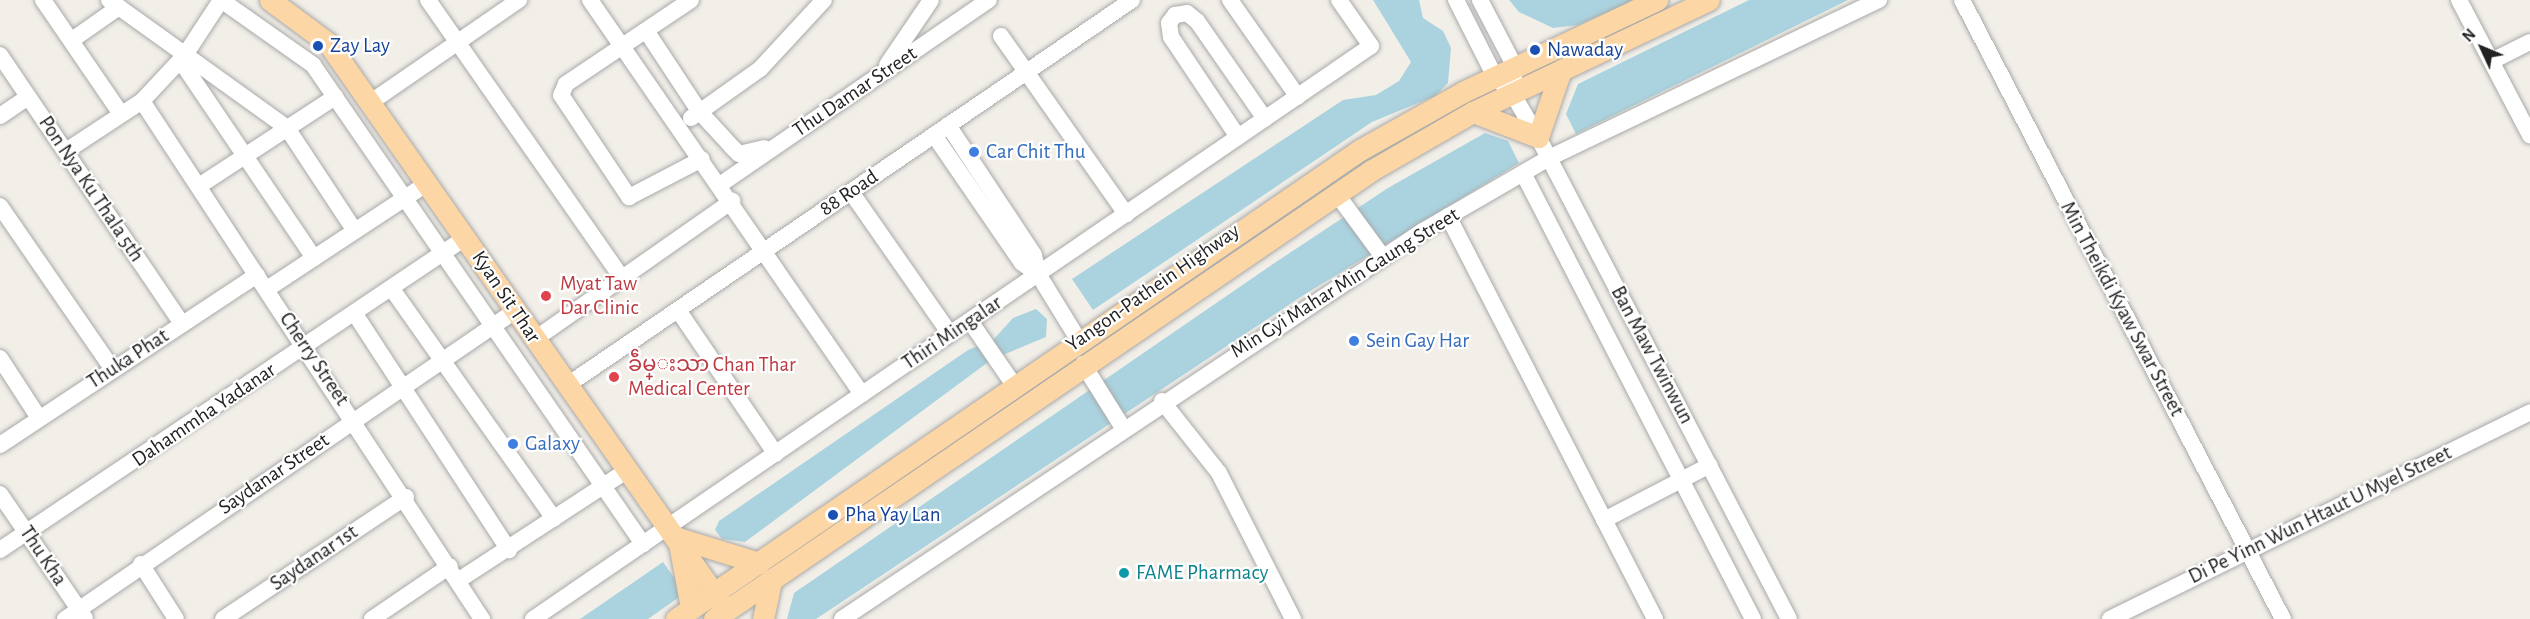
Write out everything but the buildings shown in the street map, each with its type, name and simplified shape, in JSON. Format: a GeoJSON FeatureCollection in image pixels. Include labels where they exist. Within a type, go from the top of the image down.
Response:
{"type":"FeatureCollection","features":[{"type":"Feature","properties":{"kind":"main road","name":"Kyan Sit Thar"},"geometry":{"type":"LineString","coordinates":[[270,0],[328,43],[428,183],[566,386],[674,532],[714,593],[724,616]]}},
{"type":"Feature","properties":{"kind":"main road","name":"Yangon-Pathein Highway"},"geometry":{"type":"LineString","coordinates":[[683,614],[1078,339],[1360,150],[1495,77],[1656,0]]}},
{"type":"Feature","properties":{"kind":"main road","name":"Yangon-Pathein Highway"},"geometry":{"type":"LineString","coordinates":[[724,616],[1083,364],[1336,193],[1473,112],[1709,0]]}},
{"type":"Feature","properties":{"kind":"main road"},"geometry":{"type":"LineString","coordinates":[[1473,112],[1538,137],[1561,70]]}},
{"type":"Feature","properties":{"kind":"main road"},"geometry":{"type":"LineString","coordinates":[[683,614],[674,532],[759,563]]}},
{"type":"Feature","properties":{"kind":"main road"},"geometry":{"type":"LineString","coordinates":[[763,619],[771,582]]}},
{"type":"Feature","properties":{"kind":"street"},"geometry":{"type":"LineString","coordinates":[[43,0],[121,114]]}},
{"type":"Feature","properties":{"kind":"street"},"geometry":{"type":"LineString","coordinates":[[66,151],[142,101],[183,58],[221,0],[313,65],[643,544]]}},
{"type":"Feature","properties":{"kind":"street"},"geometry":{"type":"LineString","coordinates":[[428,0],[622,278]]}},
{"type":"Feature","properties":{"kind":"street"},"geometry":{"type":"LineString","coordinates":[[370,102],[519,0]]}},
{"type":"Feature","properties":{"kind":"street"},"geometry":{"type":"LineString","coordinates":[[590,0],[721,184],[862,394]]}},
{"type":"Feature","properties":{"kind":"street"},"geometry":{"type":"LineString","coordinates":[[691,0],[625,49],[566,84],[561,94],[629,197],[702,159]]}},
{"type":"Feature","properties":{"kind":"street"},"geometry":{"type":"LineString","coordinates":[[680,126],[760,69],[824,0]]}},
{"type":"Feature","properties":{"kind":"street"},"geometry":{"type":"LineString","coordinates":[[882,73],[931,0]]}},
{"type":"Feature","properties":{"kind":"street","name":"Thu Damar Street"},"geometry":{"type":"LineString","coordinates":[[721,184],[990,0]]}},
{"type":"Feature","properties":{"kind":"street","name":"88 Road"},"geometry":{"type":"LineString","coordinates":[[566,386],[1131,0]]}},
{"type":"Feature","properties":{"kind":"street"},"geometry":{"type":"LineString","coordinates":[[1230,0],[1298,97]]}},
{"type":"Feature","properties":{"kind":"street","name":"Thiri Mingalar"},"geometry":{"type":"LineString","coordinates":[[533,619],[643,544],[674,532],[776,454],[862,394],[1371,46],[1339,0]]}},
{"type":"Feature","properties":{"kind":"street","name":"Ban Maw Twinwun"},"geometry":{"type":"LineString","coordinates":[[1456,0],[1495,77],[1512,93],[1538,137],[1789,619]]}},
{"type":"Feature","properties":{"kind":"street"},"geometry":{"type":"LineString","coordinates":[[1480,0],[1515,67],[1512,93]]}},
{"type":"Feature","properties":{"kind":"street","name":"Min Gyi Mahar Min Gaung Street"},"geometry":{"type":"LineString","coordinates":[[842,619],[1121,424],[1162,401],[1381,254],[1549,158],[1879,0]]}},
{"type":"Feature","properties":{"kind":"street","name":"Min Theikdi Kyaw Swar Street"},"geometry":{"type":"LineString","coordinates":[[1962,0],[2283,619]]}},
{"type":"Feature","properties":{"kind":"street"},"geometry":{"type":"LineString","coordinates":[[2459,0],[2530,135]]}},
{"type":"Feature","properties":{"kind":"street"},"geometry":{"type":"LineString","coordinates":[[72,40],[114,3],[183,58],[287,128],[356,231]]}},
{"type":"Feature","properties":{"kind":"street"},"geometry":{"type":"LineString","coordinates":[[1238,137],[1172,37],[1169,23],[1175,15],[1187,13],[1197,21],[1266,119]]}},
{"type":"Feature","properties":{"kind":"street"},"geometry":{"type":"LineString","coordinates":[[647,32],[699,111],[740,154],[781,143]]}},
{"type":"Feature","properties":{"kind":"street"},"geometry":{"type":"LineString","coordinates":[[1002,36],[1126,214]]}},
{"type":"Feature","properties":{"kind":"street"},"geometry":{"type":"LineString","coordinates":[[2492,61],[2530,42]]}},
{"type":"Feature","properties":{"kind":"street","name":"Pon Nya Ku Thala 5th"},"geometry":{"type":"LineString","coordinates":[[0,55],[182,324]]}},
{"type":"Feature","properties":{"kind":"street"},"geometry":{"type":"LineString","coordinates":[[183,58],[245,156],[314,258]]}},
{"type":"Feature","properties":{"kind":"street"},"geometry":{"type":"LineString","coordinates":[[0,116],[28,97]]}},
{"type":"Feature","properties":{"kind":"street"},"geometry":{"type":"LineString","coordinates":[[199,186],[335,97]]}},
{"type":"Feature","properties":{"kind":"street","name":"Cherry Street"},"geometry":{"type":"LineString","coordinates":[[142,101],[305,348],[355,419],[455,573],[482,619]]}},
{"type":"Feature","properties":{"kind":"street"},"geometry":{"type":"LineString","coordinates":[[948,125],[1022,263],[1038,274],[1078,339]]}},
{"type":"Feature","properties":{"kind":"street"},"geometry":{"type":"LineString","coordinates":[[934,135],[987,198]]}},
{"type":"Feature","properties":{"kind":"street"},"geometry":{"type":"LineString","coordinates":[[1523,173],[1753,619]]}},
{"type":"Feature","properties":{"kind":"street"},"geometry":{"type":"LineString","coordinates":[[267,289],[428,183]]}},
{"type":"Feature","properties":{"kind":"street"},"geometry":{"type":"LineString","coordinates":[[851,192],[950,334]]}},
{"type":"Feature","properties":{"kind":"street"},"geometry":{"type":"LineString","coordinates":[[1336,193],[1351,209],[1381,254]]}},
{"type":"Feature","properties":{"kind":"street"},"geometry":{"type":"LineString","coordinates":[[535,339],[732,201]]}},
{"type":"Feature","properties":{"kind":"street"},"geometry":{"type":"LineString","coordinates":[[0,206],[112,370]]}},
{"type":"Feature","properties":{"kind":"street"},"geometry":{"type":"LineString","coordinates":[[1448,216],[1655,619]]}},
{"type":"Feature","properties":{"kind":"street","name":"Dahammha Yadanar"},"geometry":{"type":"LineString","coordinates":[[0,550],[305,348],[465,238]]}},
{"type":"Feature","properties":{"kind":"street","name":"Thuka Phat"},"geometry":{"type":"LineString","coordinates":[[0,445],[257,274]]}},
{"type":"Feature","properties":{"kind":"street"},"geometry":{"type":"LineString","coordinates":[[392,289],[554,519]]}},
{"type":"Feature","properties":{"kind":"street"},"geometry":{"type":"LineString","coordinates":[[678,310],[776,454]]}},
{"type":"Feature","properties":{"kind":"street","name":"Saydanar Street"},"geometry":{"type":"LineString","coordinates":[[76,616],[141,564],[515,311]]}},
{"type":"Feature","properties":{"kind":"street"},"geometry":{"type":"LineString","coordinates":[[355,314],[509,550]]}},
{"type":"Feature","properties":{"kind":"street"},"geometry":{"type":"LineString","coordinates":[[970,321],[1014,385]]}},
{"type":"Feature","properties":{"kind":"street"},"geometry":{"type":"LineString","coordinates":[[0,358],[39,418]]}},
{"type":"Feature","properties":{"kind":"street"},"geometry":{"type":"LineString","coordinates":[[1083,364],[1121,424]]}},
{"type":"Feature","properties":{"kind":"street"},"geometry":{"type":"LineString","coordinates":[[1162,401],[1219,473],[1293,619]]}},
{"type":"Feature","properties":{"kind":"street","name":"Di Pe Yinn Wun Htaut U Myel Street"},"geometry":{"type":"LineString","coordinates":[[2110,619],[2530,412]]}},
{"type":"Feature","properties":{"kind":"street"},"geometry":{"type":"LineString","coordinates":[[1604,520],[1710,465]]}},
{"type":"Feature","properties":{"kind":"street"},"geometry":{"type":"LineString","coordinates":[[372,619],[455,573],[509,550],[628,470]]}},
{"type":"Feature","properties":{"kind":"street","name":"Thu Kha"},"geometry":{"type":"LineString","coordinates":[[0,494],[29,532],[76,616]]}},
{"type":"Feature","properties":{"kind":"street","name":"Saydanar 1st"},"geometry":{"type":"LineString","coordinates":[[223,619],[406,497]]}},
{"type":"Feature","properties":{"kind":"street"},"geometry":{"type":"LineString","coordinates":[[141,564],[176,619]]}},
{"type":"Feature","properties":{"kind":"water"},"geometry":{"type":"Polygon","coordinates":[[[1373,0],[1419,0],[1423,18],[1443,31],[1451,48],[1448,83],[1435,96],[1372,122],[1093,310],[1072,279],[1343,100],[1376,95],[1399,81],[1411,62],[1373,0]]]}},
{"type":"Feature","properties":{"kind":"water"},"geometry":{"type":"Polygon","coordinates":[[[1509,0],[1636,0],[1578,25],[1553,28],[1519,12],[1509,0]]]}},
{"type":"Feature","properties":{"kind":"water"},"geometry":{"type":"Polygon","coordinates":[[[1749,0],[1848,0],[1576,134],[1566,114],[1578,84],[1749,0]]]}},
{"type":"Feature","properties":{"kind":"water"},"geometry":{"type":"Polygon","coordinates":[[[1485,133],[1508,141],[1519,163],[1302,296],[816,619],[787,619],[794,593],[1276,262],[1388,188],[1485,133]]]}},
{"type":"Feature","properties":{"kind":"water"},"geometry":{"type":"Polygon","coordinates":[[[1036,309],[1047,319],[1046,337],[991,360],[745,542],[722,539],[715,530],[719,521],[968,350],[993,340],[1013,318],[1036,309]]]}},
{"type":"Feature","properties":{"kind":"water"},"geometry":{"type":"Polygon","coordinates":[[[663,562],[685,593],[648,619],[580,619],[663,562]]]}},
{"type":"Feature","properties":{"kind":"place","name":"Zay Lay"},"geometry":{"type":"Point","coordinates":[318,46]}},
{"type":"Feature","properties":{"kind":"place","name":"Nawaday"},"geometry":{"type":"Point","coordinates":[1535,50]}},
{"type":"Feature","properties":{"kind":"place","name":"Car Chit Thu"},"geometry":{"type":"Point","coordinates":[974,152]}},
{"type":"Feature","properties":{"kind":"place","name":"Myat Taw Dar Clinic"},"geometry":{"type":"Point","coordinates":[546,296]}},
{"type":"Feature","properties":{"kind":"place","name":"Sein Gay Har"},"geometry":{"type":"Point","coordinates":[1354,341]}},
{"type":"Feature","properties":{"kind":"place","name":"ခဵမ္းသာ Chan Thar Medical Center"},"geometry":{"type":"Point","coordinates":[614,377]}},
{"type":"Feature","properties":{"kind":"place","name":"Galaxy"},"geometry":{"type":"Point","coordinates":[513,444]}},
{"type":"Feature","properties":{"kind":"place","name":"Pha Yay Lan"},"geometry":{"type":"Point","coordinates":[833,515]}},
{"type":"Feature","properties":{"kind":"place","name":"FAME Pharmacy"},"geometry":{"type":"Point","coordinates":[1124,573]}}]}
